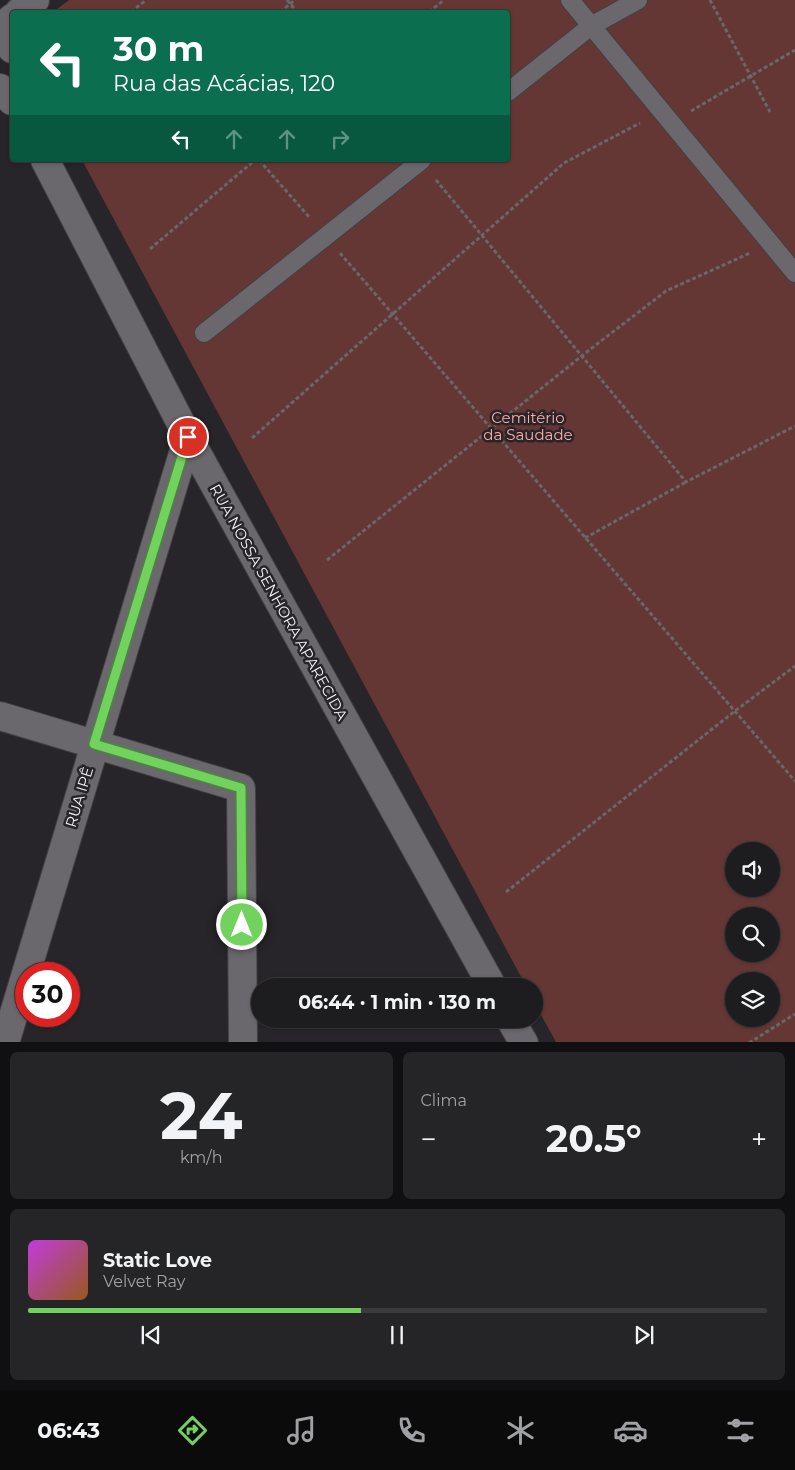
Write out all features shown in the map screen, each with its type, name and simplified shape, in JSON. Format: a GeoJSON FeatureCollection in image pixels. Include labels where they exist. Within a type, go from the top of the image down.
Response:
{"type":"FeatureCollection","features":[{"type":"Feature","properties":{"kind":"street"},"geometry":{"type":"LineString","coordinates":[[22,10],[35,0]]}},
{"type":"Feature","properties":{"kind":"street"},"geometry":{"type":"LineString","coordinates":[[0,29],[10,20]]}},
{"type":"Feature","properties":{"kind":"street"},"geometry":{"type":"LineString","coordinates":[[0,34],[10,46]]}},
{"type":"Feature","properties":{"kind":"street"},"geometry":{"type":"LineString","coordinates":[[0,88],[10,98]]}},
{"type":"Feature","properties":{"kind":"street","name":"RUA NOSSA SENHORA APARECIDA"},"geometry":{"type":"LineString","coordinates":[[46,162],[188,437],[488,978]]}},
{"type":"Feature","properties":{"kind":"street","name":"RUA IPÊ"},"geometry":{"type":"LineString","coordinates":[[5,1042],[188,437]]}},
{"type":"Feature","properties":{"kind":"street"},"geometry":{"type":"LineString","coordinates":[[0,716],[241,788],[243,1042]]}},
{"type":"Feature","properties":{"kind":"street"},"geometry":{"type":"LineString","coordinates":[[515,1028],[524,1042]]}},
{"type":"Feature","properties":{"kind":"lane"},"geometry":{"type":"LineString","coordinates":[[570,0],[795,273]]}},
{"type":"Feature","properties":{"kind":"lane"},"geometry":{"type":"LineString","coordinates":[[510,90],[591,26],[638,0]]}},
{"type":"Feature","properties":{"kind":"lane"},"geometry":{"type":"LineString","coordinates":[[204,333],[420,162]]}},
{"type":"Feature","properties":{"kind":"path"},"geometry":{"type":"LineString","coordinates":[[134,10],[146,0]]}},
{"type":"Feature","properties":{"kind":"path"},"geometry":{"type":"LineString","coordinates":[[287,0],[295,10]]}},
{"type":"Feature","properties":{"kind":"path"},"geometry":{"type":"LineString","coordinates":[[282,10],[295,0]]}},
{"type":"Feature","properties":{"kind":"path"},"geometry":{"type":"LineString","coordinates":[[432,10],[444,0]]}},
{"type":"Feature","properties":{"kind":"path"},"geometry":{"type":"LineString","coordinates":[[710,0],[770,112]]}},
{"type":"Feature","properties":{"kind":"path"},"geometry":{"type":"LineString","coordinates":[[252,438],[564,164],[751,76],[795,50]]}},
{"type":"Feature","properties":{"kind":"path"},"geometry":{"type":"LineString","coordinates":[[150,249],[253,162]]}},
{"type":"Feature","properties":{"kind":"path"},"geometry":{"type":"LineString","coordinates":[[261,162],[795,781]]}},
{"type":"Feature","properties":{"kind":"path"},"geometry":{"type":"LineString","coordinates":[[422,162],[686,482]]}},
{"type":"Feature","properties":{"kind":"path"},"geometry":{"type":"LineString","coordinates":[[327,560],[666,291],[771,243]]}},
{"type":"Feature","properties":{"kind":"path"},"geometry":{"type":"LineString","coordinates":[[585,538],[686,482],[795,426]]}},
{"type":"Feature","properties":{"kind":"path"},"geometry":{"type":"LineString","coordinates":[[506,892],[735,711],[795,666]]}},
{"type":"Feature","properties":{"kind":"path"},"geometry":{"type":"LineString","coordinates":[[749,1042],[795,1014]]}},
{"type":"Feature","properties":{"kind":"green space","name":"Cemitério da Saudade"},"geometry":{"type":"Polygon","coordinates":[[[69,0],[795,0],[795,1042],[556,1042],[543,1018],[543,978],[522,978],[83,162],[510,162],[510,10],[56,10],[69,0]]]}},
{"type":"Feature","properties":{"kind":"route"},"geometry":{"type":"LineString","coordinates":[[188,437],[94,744],[241,788],[242,925]]}}]}
